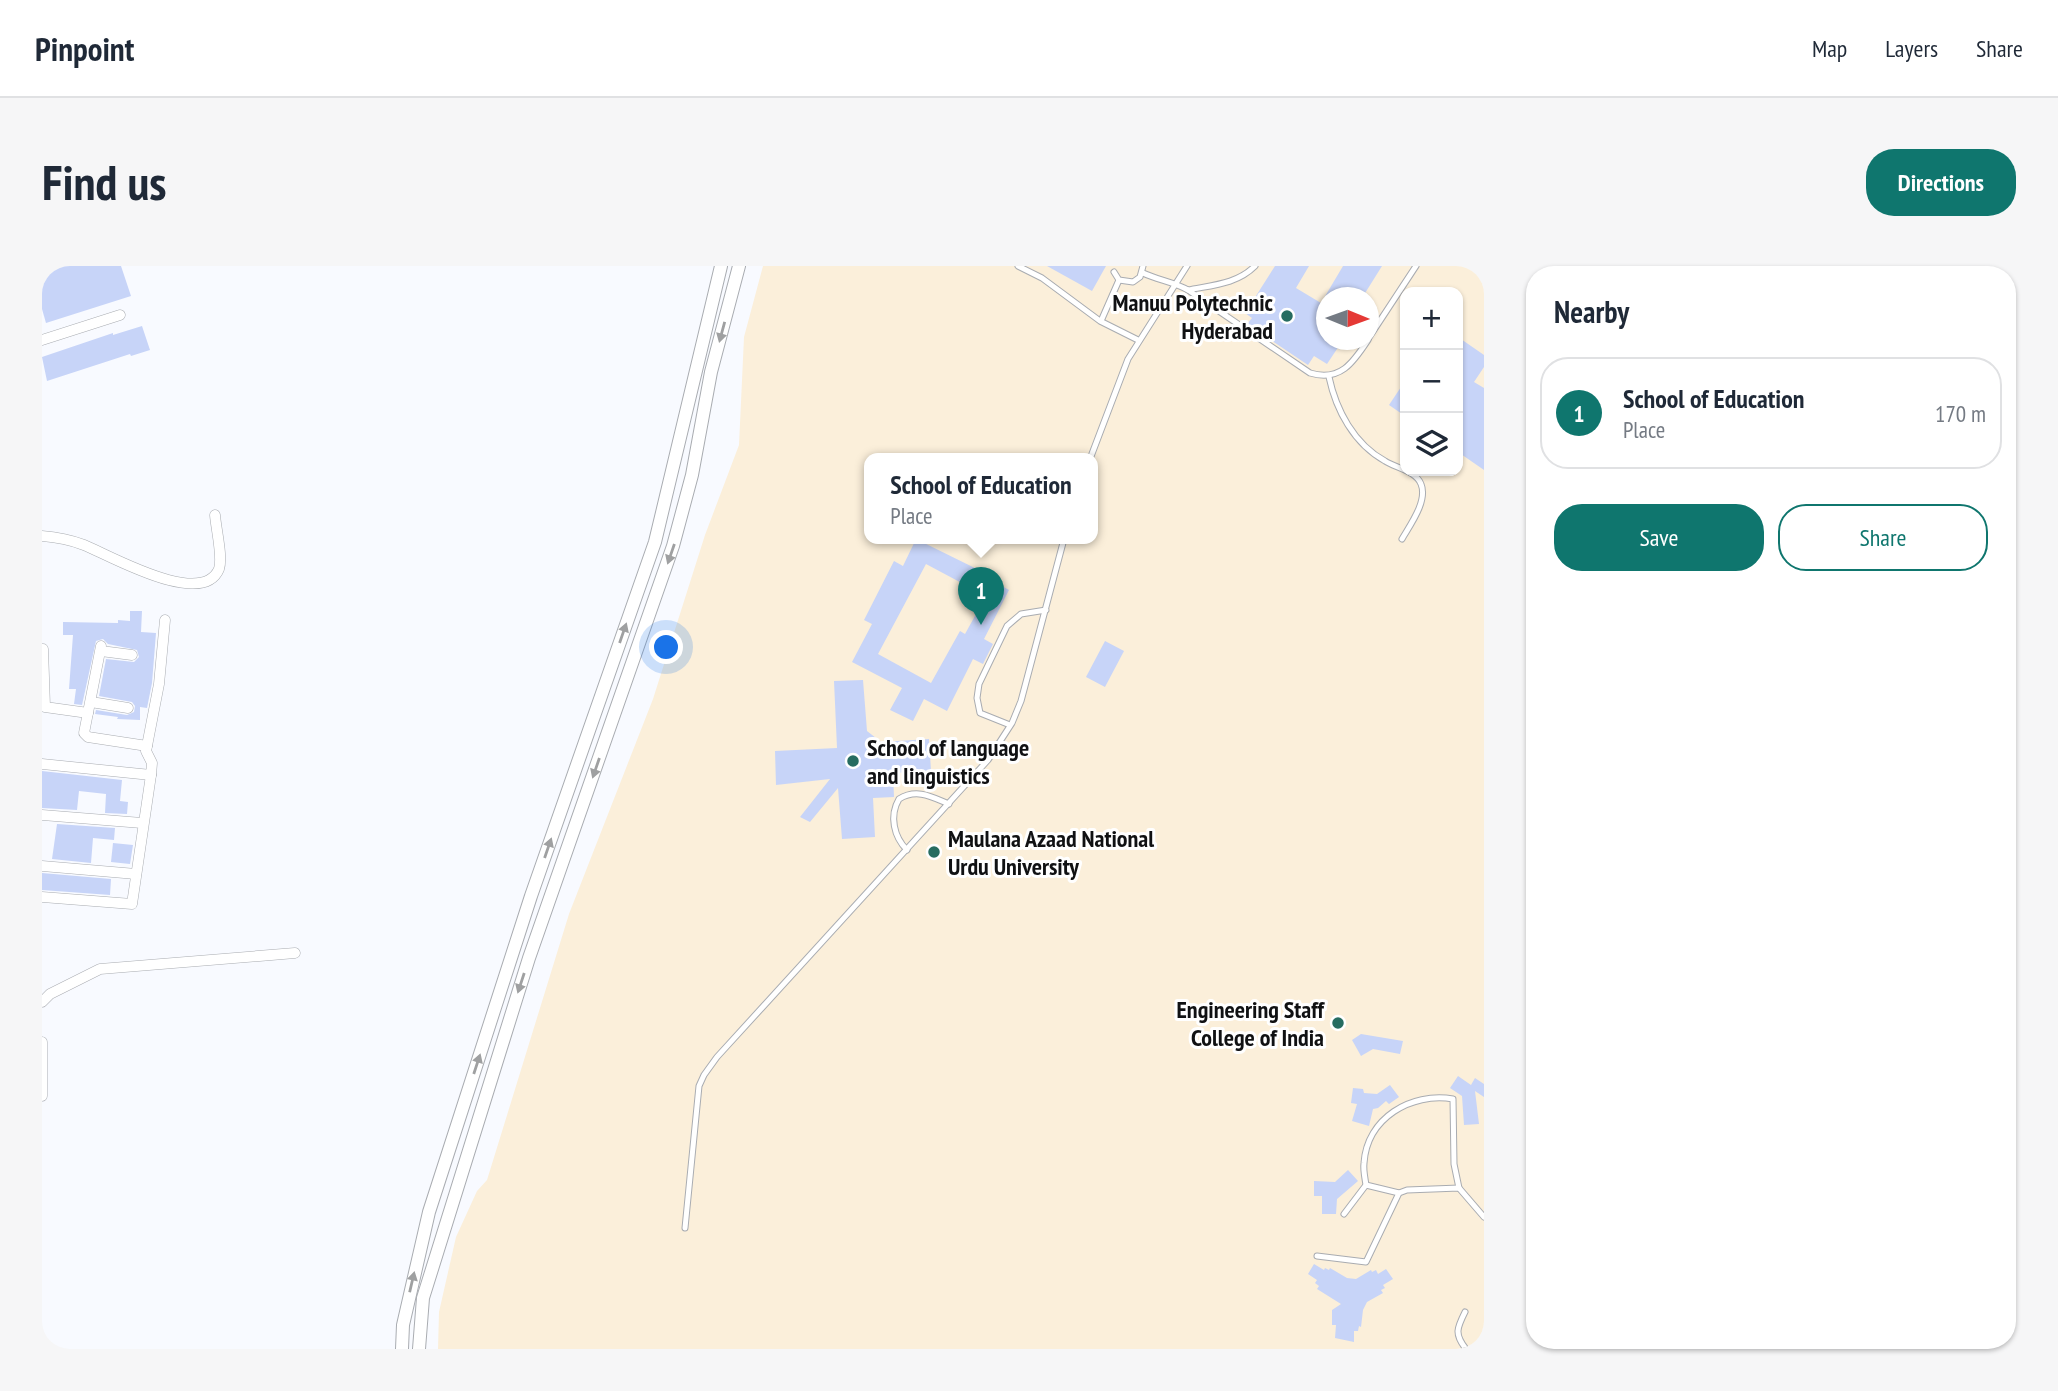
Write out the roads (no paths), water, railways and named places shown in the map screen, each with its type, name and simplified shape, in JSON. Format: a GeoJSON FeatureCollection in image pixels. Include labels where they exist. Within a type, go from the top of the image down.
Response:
{"type":"FeatureCollection","features":[{"type":"Feature","properties":{"kind":"street"},"geometry":{"type":"LineString","coordinates":[[402,1349],[402,1325],[429,1212],[531,895],[655,542],[721,266]]}},
{"type":"Feature","properties":{"kind":"street"},"geometry":{"type":"LineString","coordinates":[[419,1349],[423,1298],[529,958],[673,546],[692,475],[711,372],[739,266]]}},
{"type":"Feature","properties":{"kind":"street"},"geometry":{"type":"LineString","coordinates":[[42,340],[120,315]]}},
{"type":"Feature","properties":{"kind":"street"},"geometry":{"type":"LineString","coordinates":[[42,536],[81,544],[165,581],[194,583],[208,580],[218,572],[220,562],[215,515]]}},
{"type":"Feature","properties":{"kind":"street"},"geometry":{"type":"LineString","coordinates":[[42,897],[132,904],[152,763],[147,755],[147,746],[159,684],[165,620]]}},
{"type":"Feature","properties":{"kind":"street"},"geometry":{"type":"LineString","coordinates":[[132,655],[101,648],[84,733],[88,737],[147,746]]}},
{"type":"Feature","properties":{"kind":"street"},"geometry":{"type":"LineString","coordinates":[[43,649],[44,706],[88,713]]}},
{"type":"Feature","properties":{"kind":"street"},"geometry":{"type":"LineString","coordinates":[[91,702],[128,708]]}},
{"type":"Feature","properties":{"kind":"street"},"geometry":{"type":"LineString","coordinates":[[42,764],[150,775]]}},
{"type":"Feature","properties":{"kind":"street"},"geometry":{"type":"LineString","coordinates":[[42,815],[142,823]]}},
{"type":"Feature","properties":{"kind":"street"},"geometry":{"type":"LineString","coordinates":[[42,866],[136,874]]}},
{"type":"Feature","properties":{"kind":"street"},"geometry":{"type":"LineString","coordinates":[[42,1002],[50,994],[100,969],[295,953]]}},
{"type":"Feature","properties":{"kind":"street"},"geometry":{"type":"LineString","coordinates":[[42,1042],[42,1097]]}},
{"type":"Feature","properties":{"kind":"lane"},"geometry":{"type":"LineString","coordinates":[[1018,266],[1042,278],[1101,321],[1138,340]]}},
{"type":"Feature","properties":{"kind":"lane"},"geometry":{"type":"LineString","coordinates":[[1092,453],[1128,359],[1187,266]]}},
{"type":"Feature","properties":{"kind":"lane"},"geometry":{"type":"LineString","coordinates":[[1188,290],[1233,282],[1255,266]]}},
{"type":"Feature","properties":{"kind":"lane"},"geometry":{"type":"LineString","coordinates":[[1379,322],[1416,266]]}},
{"type":"Feature","properties":{"kind":"lane"},"geometry":{"type":"LineString","coordinates":[[1114,272],[1119,280],[1133,282],[1143,270],[1155,279],[1176,283],[1310,373],[1329,377],[1339,373],[1361,350]]}},
{"type":"Feature","properties":{"kind":"lane"},"geometry":{"type":"LineString","coordinates":[[1101,321],[1119,280]]}},
{"type":"Feature","properties":{"kind":"lane"},"geometry":{"type":"LineString","coordinates":[[1329,377],[1334,399],[1363,446],[1383,461],[1413,475],[1421,483],[1423,496],[1402,539]]}},
{"type":"Feature","properties":{"kind":"lane"},"geometry":{"type":"LineString","coordinates":[[685,1228],[697,1100],[704,1075],[726,1047],[988,760],[1010,725],[1021,701],[1064,544]]}},
{"type":"Feature","properties":{"kind":"lane"},"geometry":{"type":"LineString","coordinates":[[1010,725],[980,713],[977,698],[979,684],[1010,622],[1021,614],[1046,610]]}},
{"type":"Feature","properties":{"kind":"lane"},"geometry":{"type":"LineString","coordinates":[[907,850],[899,842],[893,817],[899,799],[919,793],[949,804]]}},
{"type":"Feature","properties":{"kind":"lane"},"geometry":{"type":"LineString","coordinates":[[1344,1214],[1366,1185],[1363,1164],[1369,1141],[1382,1121],[1392,1112],[1415,1101],[1439,1097],[1453,1099],[1454,1164],[1459,1188],[1484,1217]]}},
{"type":"Feature","properties":{"kind":"lane"},"geometry":{"type":"LineString","coordinates":[[1366,1185],[1399,1193],[1408,1190],[1459,1188]]}},
{"type":"Feature","properties":{"kind":"lane"},"geometry":{"type":"LineString","coordinates":[[1317,1256],[1366,1262],[1399,1193]]}},
{"type":"Feature","properties":{"kind":"lane"},"geometry":{"type":"LineString","coordinates":[[1465,1312],[1458,1339],[1466,1349]]}},
{"type":"Feature","properties":{"kind":"place","name":"Manuu Polytechnic Hyderabad"},"geometry":{"type":"Point","coordinates":[1287,316]}},
{"type":"Feature","properties":{"kind":"place","name":"School of Education"},"geometry":{"type":"Point","coordinates":[981,625]}},
{"type":"Feature","properties":{"kind":"place","name":"School of language and linguistics"},"geometry":{"type":"Point","coordinates":[853,761]}},
{"type":"Feature","properties":{"kind":"place","name":"Maulana Azaad National Urdu University"},"geometry":{"type":"Point","coordinates":[934,852]}},
{"type":"Feature","properties":{"kind":"place","name":"Engineering Staff College of India"},"geometry":{"type":"Point","coordinates":[1338,1023]}}]}
